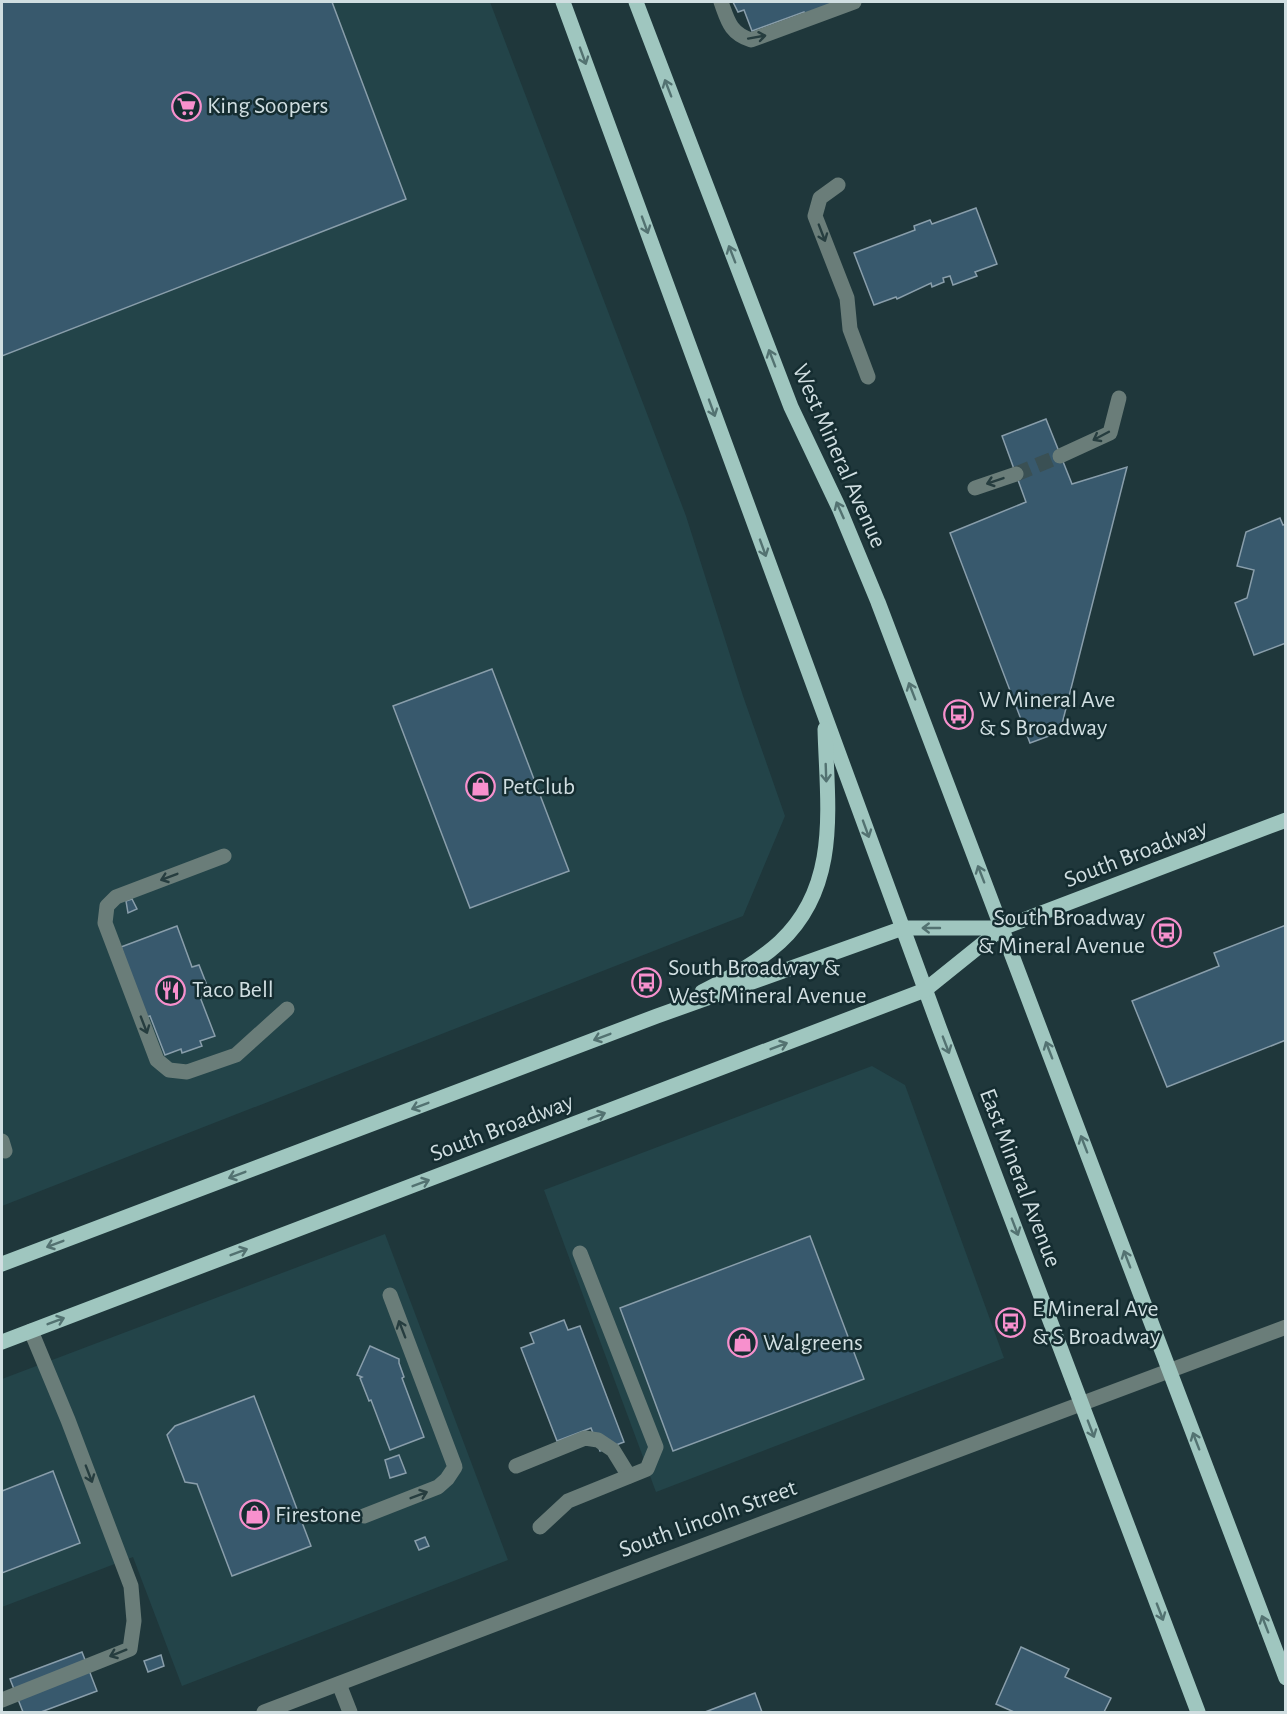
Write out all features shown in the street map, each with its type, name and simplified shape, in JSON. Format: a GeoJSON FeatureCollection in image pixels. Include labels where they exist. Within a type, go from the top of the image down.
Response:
{"type":"FeatureCollection","features":[{"type":"Feature","properties":{"kind":"main road"},"geometry":{"type":"LineString","coordinates":[[563,2],[903,928]]}},
{"type":"Feature","properties":{"kind":"main road","name":"West Mineral Avenue"},"geometry":{"type":"LineString","coordinates":[[636,2],[791,407],[839,508],[878,602],[1002,928]]}},
{"type":"Feature","properties":{"kind":"main road"},"geometry":{"type":"LineString","coordinates":[[657,1016],[765,955],[785,937],[807,906],[820,880],[826,851],[828,826],[824,714]]}},
{"type":"Feature","properties":{"kind":"main road","name":"South Broadway"},"geometry":{"type":"LineString","coordinates":[[2,1342],[925,990],[1002,928],[1286,820]]}},
{"type":"Feature","properties":{"kind":"main road","name":"South Broadway"},"geometry":{"type":"LineString","coordinates":[[2,1264],[657,1016],[903,928],[1002,928]]}},
{"type":"Feature","properties":{"kind":"main road","name":"East Mineral Avenue"},"geometry":{"type":"LineString","coordinates":[[903,928],[1198,1713]]}},
{"type":"Feature","properties":{"kind":"main road"},"geometry":{"type":"LineString","coordinates":[[1002,928],[1286,1678]]}},
{"type":"Feature","properties":{"kind":"street"},"geometry":{"type":"LineString","coordinates":[[721,2],[730,26],[738,36],[750,40],[854,2]]}},
{"type":"Feature","properties":{"kind":"street"},"geometry":{"type":"LineString","coordinates":[[838,185],[820,198],[816,216],[847,298],[850,329],[868,377]]}},
{"type":"Feature","properties":{"kind":"street"},"geometry":{"type":"LineString","coordinates":[[1060,456],[1110,433],[1119,398]]}},
{"type":"Feature","properties":{"kind":"street"},"geometry":{"type":"LineString","coordinates":[[975,488],[1016,474]]}},
{"type":"Feature","properties":{"kind":"street"},"geometry":{"type":"LineString","coordinates":[[224,856],[116,897],[107,906],[105,923],[157,1060],[169,1070],[187,1072],[236,1055],[287,1009]]}},
{"type":"Feature","properties":{"kind":"street"},"geometry":{"type":"LineString","coordinates":[[540,1527],[568,1501],[647,1469],[656,1447],[580,1253]]}},
{"type":"Feature","properties":{"kind":"street"},"geometry":{"type":"LineString","coordinates":[[364,1516],[438,1487],[447,1479],[454,1467],[390,1295]]}},
{"type":"Feature","properties":{"kind":"street","name":"South Lincoln Street"},"geometry":{"type":"LineString","coordinates":[[264,1713],[1286,1327]]}},
{"type":"Feature","properties":{"kind":"street"},"geometry":{"type":"LineString","coordinates":[[2,1700],[130,1649],[134,1621],[131,1586],[31,1330]]}},
{"type":"Feature","properties":{"kind":"street"},"geometry":{"type":"LineString","coordinates":[[516,1466],[585,1438],[598,1440],[613,1450],[629,1476]]}},
{"type":"Feature","properties":{"kind":"street"},"geometry":{"type":"LineString","coordinates":[[339,1684],[350,1713]]}},
{"type":"Feature","properties":{"kind":"shaded area"},"geometry":{"type":"Polygon","coordinates":[[[2,2],[490,2],[686,516],[743,696],[785,816],[743,916],[2,1206],[2,2]]]}},
{"type":"Feature","properties":{"kind":"shaded area"},"geometry":{"type":"Polygon","coordinates":[[[872,1066],[905,1085],[1004,1358],[656,1492],[544,1190],[872,1066]]]}},
{"type":"Feature","properties":{"kind":"shaded area"},"geometry":{"type":"Polygon","coordinates":[[[385,1234],[508,1560],[182,1686],[133,1557],[2,1607],[2,1379],[385,1234]]]}},
{"type":"Feature","properties":{"kind":"building","name":"King Soopers"},"geometry":{"type":"Polygon","coordinates":[[[2,2],[332,2],[406,199],[2,356],[2,2]]]}},
{"type":"Feature","properties":{"kind":"building"},"geometry":{"type":"Polygon","coordinates":[[[733,2],[845,2],[806,17],[804,12],[752,31],[744,10],[738,12],[733,2]]]}},
{"type":"Feature","properties":{"kind":"building"},"geometry":{"type":"Polygon","coordinates":[[[976,208],[997,264],[975,272],[977,276],[953,285],[950,276],[943,278],[944,282],[932,287],[931,283],[897,299],[896,297],[874,305],[854,253],[915,230],[914,226],[930,220],[932,224],[976,208]]]}},
{"type":"Feature","properties":{"kind":"building"},"geometry":{"type":"Polygon","coordinates":[[[1046,419],[1072,484],[1127,467],[1060,732],[1030,743],[950,533],[1026,502],[1002,436],[1046,419]]]}},
{"type":"Feature","properties":{"kind":"building"},"geometry":{"type":"Polygon","coordinates":[[[1280,518],[1283,525],[1286,524],[1286,643],[1254,655],[1235,603],[1247,598],[1254,570],[1237,566],[1246,532],[1280,518]]]}},
{"type":"Feature","properties":{"kind":"building"},"geometry":{"type":"Polygon","coordinates":[[[492,669],[569,871],[470,908],[393,706],[492,669]]]}},
{"type":"Feature","properties":{"kind":"building"},"geometry":{"type":"Polygon","coordinates":[[[132,899],[137,909],[128,913],[126,901],[132,899]]]}},
{"type":"Feature","properties":{"kind":"building"},"geometry":{"type":"Polygon","coordinates":[[[1286,925],[1286,1040],[1167,1087],[1132,1001],[1219,966],[1214,953],[1286,925]]]}},
{"type":"Feature","properties":{"kind":"building","name":"Taco Bell"},"geometry":{"type":"Polygon","coordinates":[[[177,926],[192,967],[199,965],[210,993],[200,997],[215,1036],[200,1041],[202,1046],[182,1053],[181,1049],[165,1055],[150,1016],[144,1018],[121,947],[177,926]]]}},
{"type":"Feature","properties":{"kind":"building","name":"Walgreens"},"geometry":{"type":"Polygon","coordinates":[[[810,1236],[864,1379],[673,1451],[620,1308],[810,1236]]]}},
{"type":"Feature","properties":{"kind":"building"},"geometry":{"type":"Polygon","coordinates":[[[564,1320],[568,1330],[580,1326],[624,1442],[600,1451],[591,1428],[557,1441],[521,1348],[534,1343],[530,1333],[564,1320]]]}},
{"type":"Feature","properties":{"kind":"building"},"geometry":{"type":"Polygon","coordinates":[[[370,1346],[399,1359],[404,1377],[402,1378],[424,1437],[390,1450],[360,1378],[362,1377],[357,1375],[370,1346]]]}},
{"type":"Feature","properties":{"kind":"building","name":"Firestone"},"geometry":{"type":"Polygon","coordinates":[[[254,1396],[311,1546],[232,1576],[197,1484],[185,1482],[167,1435],[175,1426],[254,1396]]]}},
{"type":"Feature","properties":{"kind":"building"},"geometry":{"type":"Polygon","coordinates":[[[399,1455],[406,1473],[390,1478],[385,1460],[399,1455]]]}},
{"type":"Feature","properties":{"kind":"building"},"geometry":{"type":"Polygon","coordinates":[[[53,1471],[80,1543],[2,1573],[2,1491],[53,1471]]]}},
{"type":"Feature","properties":{"kind":"building"},"geometry":{"type":"Polygon","coordinates":[[[425,1537],[429,1546],[419,1550],[415,1541],[425,1537]]]}},
{"type":"Feature","properties":{"kind":"building"},"geometry":{"type":"Polygon","coordinates":[[[1021,1647],[1069,1669],[1065,1677],[1111,1698],[1104,1712],[1014,1712],[996,1704],[1021,1647]]]}},
{"type":"Feature","properties":{"kind":"building"},"geometry":{"type":"Polygon","coordinates":[[[82,1652],[97,1691],[41,1712],[23,1712],[10,1679],[82,1652]]]}},
{"type":"Feature","properties":{"kind":"building"},"geometry":{"type":"Polygon","coordinates":[[[161,1655],[164,1666],[148,1672],[144,1661],[161,1655]]]}},
{"type":"Feature","properties":{"kind":"building"},"geometry":{"type":"Polygon","coordinates":[[[755,1693],[762,1712],[705,1712],[755,1693]]]}},
{"type":"Feature","properties":{"kind":"tunnel"},"geometry":{"type":"LineString","coordinates":[[1016,474],[1060,456]]}},
{"type":"Feature","properties":{"kind":"place","name":"King Soopers"},"geometry":{"type":"Point","coordinates":[186,106]}},
{"type":"Feature","properties":{"kind":"place","name":"W Mineral Ave & S Broadway"},"geometry":{"type":"Point","coordinates":[958,714]}},
{"type":"Feature","properties":{"kind":"place","name":"PetClub"},"geometry":{"type":"Point","coordinates":[481,787]}},
{"type":"Feature","properties":{"kind":"place","name":"South Broadway & Mineral Avenue"},"geometry":{"type":"Point","coordinates":[1166,932]}},
{"type":"Feature","properties":{"kind":"place","name":"South Broadway & West Mineral Avenue"},"geometry":{"type":"Point","coordinates":[647,982]}},
{"type":"Feature","properties":{"kind":"place","name":"Taco Bell"},"geometry":{"type":"Point","coordinates":[171,990]}},
{"type":"Feature","properties":{"kind":"place","name":"E Mineral Ave & S Broadway"},"geometry":{"type":"Point","coordinates":[1011,1323]}},
{"type":"Feature","properties":{"kind":"place","name":"Walgreens"},"geometry":{"type":"Point","coordinates":[742,1343]}},
{"type":"Feature","properties":{"kind":"place","name":"Firestone"},"geometry":{"type":"Point","coordinates":[254,1515]}}]}
